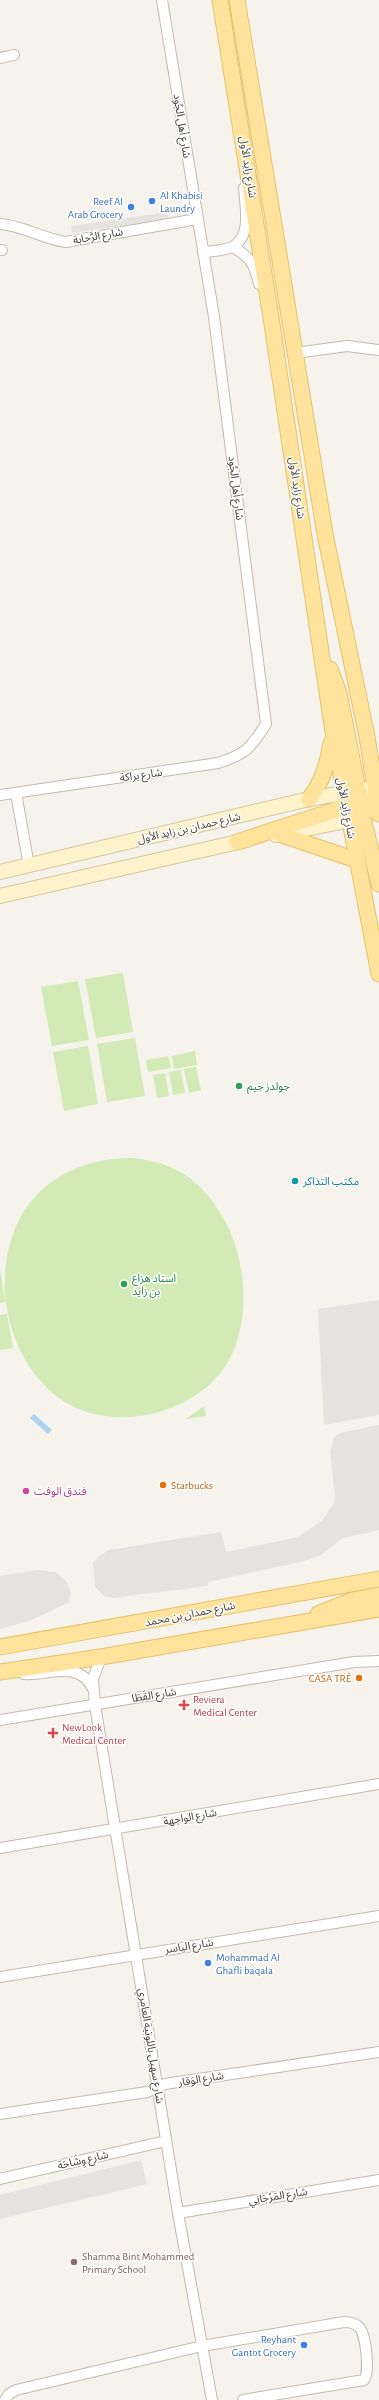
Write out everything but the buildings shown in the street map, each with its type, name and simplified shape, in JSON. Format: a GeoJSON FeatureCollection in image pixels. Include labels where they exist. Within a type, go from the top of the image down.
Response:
{"type":"FeatureCollection","features":[{"type":"Feature","properties":{"kind":"main road","name":"شارع زايد الأول"},"geometry":{"type":"LineString","coordinates":[[220,0],[272,324],[333,732],[366,804]]}},
{"type":"Feature","properties":{"kind":"main road","name":"شارع زايد الأول"},"geometry":{"type":"LineString","coordinates":[[237,0],[325,534],[367,737],[366,804],[356,860],[379,974]]}},
{"type":"Feature","properties":{"kind":"main road"},"geometry":{"type":"LineString","coordinates":[[320,648],[339,693],[366,804],[379,884]]}},
{"type":"Feature","properties":{"kind":"main road"},"geometry":{"type":"LineString","coordinates":[[310,799],[326,770],[333,732]]}},
{"type":"Feature","properties":{"kind":"main road"},"geometry":{"type":"LineString","coordinates":[[367,737],[379,751]]}},
{"type":"Feature","properties":{"kind":"main road","name":"شارع حمدان بن زايد الأول"},"geometry":{"type":"LineString","coordinates":[[0,872],[310,799],[366,804]]}},
{"type":"Feature","properties":{"kind":"main road"},"geometry":{"type":"LineString","coordinates":[[0,896],[237,842],[279,834],[366,804]]}},
{"type":"Feature","properties":{"kind":"main road"},"geometry":{"type":"LineString","coordinates":[[237,842],[366,804]]}},
{"type":"Feature","properties":{"kind":"main road"},"geometry":{"type":"LineString","coordinates":[[279,834],[356,860]]}},
{"type":"Feature","properties":{"kind":"main road","name":"شارع حمدان بن محمد"},"geometry":{"type":"LineString","coordinates":[[0,1647],[379,1578]]}},
{"type":"Feature","properties":{"kind":"main road"},"geometry":{"type":"LineString","coordinates":[[305,1622],[336,1606],[353,1600],[379,1595]]}},
{"type":"Feature","properties":{"kind":"main road"},"geometry":{"type":"LineString","coordinates":[[3,1671],[101,1657],[379,1609]]}},
{"type":"Feature","properties":{"kind":"street","name":"شارع أهل الجُود"},"geometry":{"type":"LineString","coordinates":[[162,0],[203,252],[226,410],[266,724]]}},
{"type":"Feature","properties":{"kind":"street"},"geometry":{"type":"LineString","coordinates":[[0,58],[14,55]]}},
{"type":"Feature","properties":{"kind":"street"},"geometry":{"type":"LineString","coordinates":[[203,252],[233,247],[242,237],[244,230],[244,182],[247,164]]}},
{"type":"Feature","properties":{"kind":"street","name":"شارع الرَّحابة"},"geometry":{"type":"LineString","coordinates":[[0,224],[13,226],[48,239],[66,242],[197,219]]}},
{"type":"Feature","properties":{"kind":"street"},"geometry":{"type":"LineString","coordinates":[[233,247],[248,256],[252,262],[272,324]]}},
{"type":"Feature","properties":{"kind":"street"},"geometry":{"type":"LineString","coordinates":[[295,353],[348,346],[379,350]]}},
{"type":"Feature","properties":{"kind":"street","name":"شارع براكة"},"geometry":{"type":"LineString","coordinates":[[0,795],[218,763],[239,756],[253,744],[266,724]]}},
{"type":"Feature","properties":{"kind":"street"},"geometry":{"type":"LineString","coordinates":[[16,793],[29,866]]}},
{"type":"Feature","properties":{"kind":"street","name":"شارع سهيل باللوتية العامري"},"geometry":{"type":"LineString","coordinates":[[101,1657],[94,1674],[95,1705],[178,2213],[212,2400]]}},
{"type":"Feature","properties":{"kind":"street","name":"شارع القَطَا"},"geometry":{"type":"LineString","coordinates":[[0,1720],[354,1662],[379,1661]]}},
{"type":"Feature","properties":{"kind":"street"},"geometry":{"type":"LineString","coordinates":[[3,1671],[29,1674],[69,1670],[76,1671],[87,1679],[94,1691]]}},
{"type":"Feature","properties":{"kind":"street","name":"شارع الواجهة"},"geometry":{"type":"LineString","coordinates":[[0,1848],[116,1830],[379,1784]]}},
{"type":"Feature","properties":{"kind":"street","name":"شارع الياسر"},"geometry":{"type":"LineString","coordinates":[[0,1977],[379,1916]]}},
{"type":"Feature","properties":{"kind":"street","name":"شارع الوَقار"},"geometry":{"type":"LineString","coordinates":[[0,2114],[147,2092],[165,2084],[379,2052]]}},
{"type":"Feature","properties":{"kind":"street","name":"شارع وِشَاحَة"},"geometry":{"type":"LineString","coordinates":[[0,2179],[166,2141]]}},
{"type":"Feature","properties":{"kind":"street","name":"شارع المَرْجَانِي"},"geometry":{"type":"LineString","coordinates":[[178,2213],[379,2180]]}},
{"type":"Feature","properties":{"kind":"street"},"geometry":{"type":"LineString","coordinates":[[5,2400],[9,2394],[16,2390],[202,2346],[344,2322],[354,2324],[362,2331],[368,2371],[364,2380],[243,2400]]}},
{"type":"Feature","properties":{"kind":"green space"},"geometry":{"type":"Polygon","coordinates":[[[123,973],[133,1032],[96,1038],[85,979],[123,973]]]}},
{"type":"Feature","properties":{"kind":"green space"},"geometry":{"type":"Polygon","coordinates":[[[78,981],[89,1040],[52,1046],[41,987],[78,981]]]}},
{"type":"Feature","properties":{"kind":"green space"},"geometry":{"type":"Polygon","coordinates":[[[135,1038],[145,1096],[107,1102],[97,1044],[135,1038]]]}},
{"type":"Feature","properties":{"kind":"green space"},"geometry":{"type":"Polygon","coordinates":[[[88,1046],[98,1104],[64,1111],[53,1052],[88,1046]]]}},
{"type":"Feature","properties":{"kind":"green space"},"geometry":{"type":"Polygon","coordinates":[[[195,1051],[197,1065],[174,1069],[172,1056],[195,1051]]]}},
{"type":"Feature","properties":{"kind":"green space"},"geometry":{"type":"Polygon","coordinates":[[[168,1056],[171,1068],[148,1072],[146,1060],[168,1056]]]}},
{"type":"Feature","properties":{"kind":"green space"},"geometry":{"type":"Polygon","coordinates":[[[196,1067],[201,1090],[189,1093],[184,1069],[196,1067]]]}},
{"type":"Feature","properties":{"kind":"green space"},"geometry":{"type":"Polygon","coordinates":[[[181,1070],[185,1093],[173,1095],[169,1072],[181,1070]]]}},
{"type":"Feature","properties":{"kind":"green space"},"geometry":{"type":"Polygon","coordinates":[[[165,1073],[169,1096],[157,1098],[153,1075],[165,1073]]]}},
{"type":"Feature","properties":{"kind":"green space","name":"استاد هزاع بن زايد"},"geometry":{"type":"Polygon","coordinates":[[[132,1158],[163,1164],[177,1170],[188,1177],[209,1196],[231,1233],[238,1254],[243,1286],[243,1314],[239,1336],[233,1352],[220,1373],[202,1391],[180,1404],[156,1413],[130,1417],[105,1416],[81,1410],[59,1398],[48,1389],[30,1367],[12,1329],[6,1302],[0,1303],[0,1269],[5,1301],[5,1270],[11,1241],[20,1219],[32,1201],[47,1186],[65,1174],[85,1165],[108,1160],[132,1158]]]}},
{"type":"Feature","properties":{"kind":"green space"},"geometry":{"type":"Polygon","coordinates":[[[7,1314],[13,1348],[0,1350],[0,1315],[7,1314]]]}},
{"type":"Feature","properties":{"kind":"green space"},"geometry":{"type":"Polygon","coordinates":[[[204,1406],[206,1416],[186,1419],[204,1406]]]}},
{"type":"Feature","properties":{"kind":"shaded area"},"geometry":{"type":"Polygon","coordinates":[[[168,212],[168,219],[72,233],[71,226],[168,212]]]}},
{"type":"Feature","properties":{"kind":"shaded area"},"geometry":{"type":"Polygon","coordinates":[[[379,1300],[379,1415],[324,1425],[318,1309],[379,1300]]]}},
{"type":"Feature","properties":{"kind":"shaded area"},"geometry":{"type":"Polygon","coordinates":[[[379,1425],[379,1530],[343,1538],[321,1555],[304,1561],[208,1582],[208,1586],[112,1598],[104,1596],[95,1587],[93,1562],[109,1550],[221,1532],[226,1552],[298,1537],[322,1521],[334,1503],[335,1497],[330,1451],[334,1438],[340,1433],[379,1425]]]}},
{"type":"Feature","properties":{"kind":"shaded area"},"geometry":{"type":"Polygon","coordinates":[[[37,1570],[55,1572],[66,1581],[71,1593],[68,1603],[29,1621],[0,1629],[0,1576],[37,1570]]]}},
{"type":"Feature","properties":{"kind":"shaded area"},"geometry":{"type":"Polygon","coordinates":[[[141,2160],[147,2184],[0,2219],[0,2195],[141,2160]]]}},
{"type":"Feature","properties":{"kind":"water"},"geometry":{"type":"Polygon","coordinates":[[[34,1414],[52,1430],[48,1434],[30,1418],[34,1414]]]}},
{"type":"Feature","properties":{"kind":"place","name":"Al Khabisi Laundry"},"geometry":{"type":"Point","coordinates":[152,201]}},
{"type":"Feature","properties":{"kind":"place","name":"Reef Al Arab Grocery"},"geometry":{"type":"Point","coordinates":[131,207]}},
{"type":"Feature","properties":{"kind":"place","name":"جولدز جيم"},"geometry":{"type":"Point","coordinates":[239,1086]}},
{"type":"Feature","properties":{"kind":"place","name":"مكتب التذاكر"},"geometry":{"type":"Point","coordinates":[295,1181]}},
{"type":"Feature","properties":{"kind":"place","name":"استاد هزاع بن زايد"},"geometry":{"type":"Point","coordinates":[124,1284]}},
{"type":"Feature","properties":{"kind":"place","name":"Starbucks"},"geometry":{"type":"Point","coordinates":[163,1485]}},
{"type":"Feature","properties":{"kind":"place","name":"فندق الوفت"},"geometry":{"type":"Point","coordinates":[26,1491]}},
{"type":"Feature","properties":{"kind":"place","name":"CASA TRÉ"},"geometry":{"type":"Point","coordinates":[359,1678]}},
{"type":"Feature","properties":{"kind":"place","name":"Reviera Medical Center"},"geometry":{"type":"Point","coordinates":[184,1705]}},
{"type":"Feature","properties":{"kind":"place","name":"NewLook Medical Center"},"geometry":{"type":"Point","coordinates":[53,1733]}},
{"type":"Feature","properties":{"kind":"place","name":"Mohammad Al Ghafli baqala"},"geometry":{"type":"Point","coordinates":[208,1963]}},
{"type":"Feature","properties":{"kind":"place","name":"Shamma Bint Mohammed Primary School"},"geometry":{"type":"Point","coordinates":[74,2262]}},
{"type":"Feature","properties":{"kind":"place","name":"Reyhant Gantot Grocery"},"geometry":{"type":"Point","coordinates":[304,2345]}}]}
